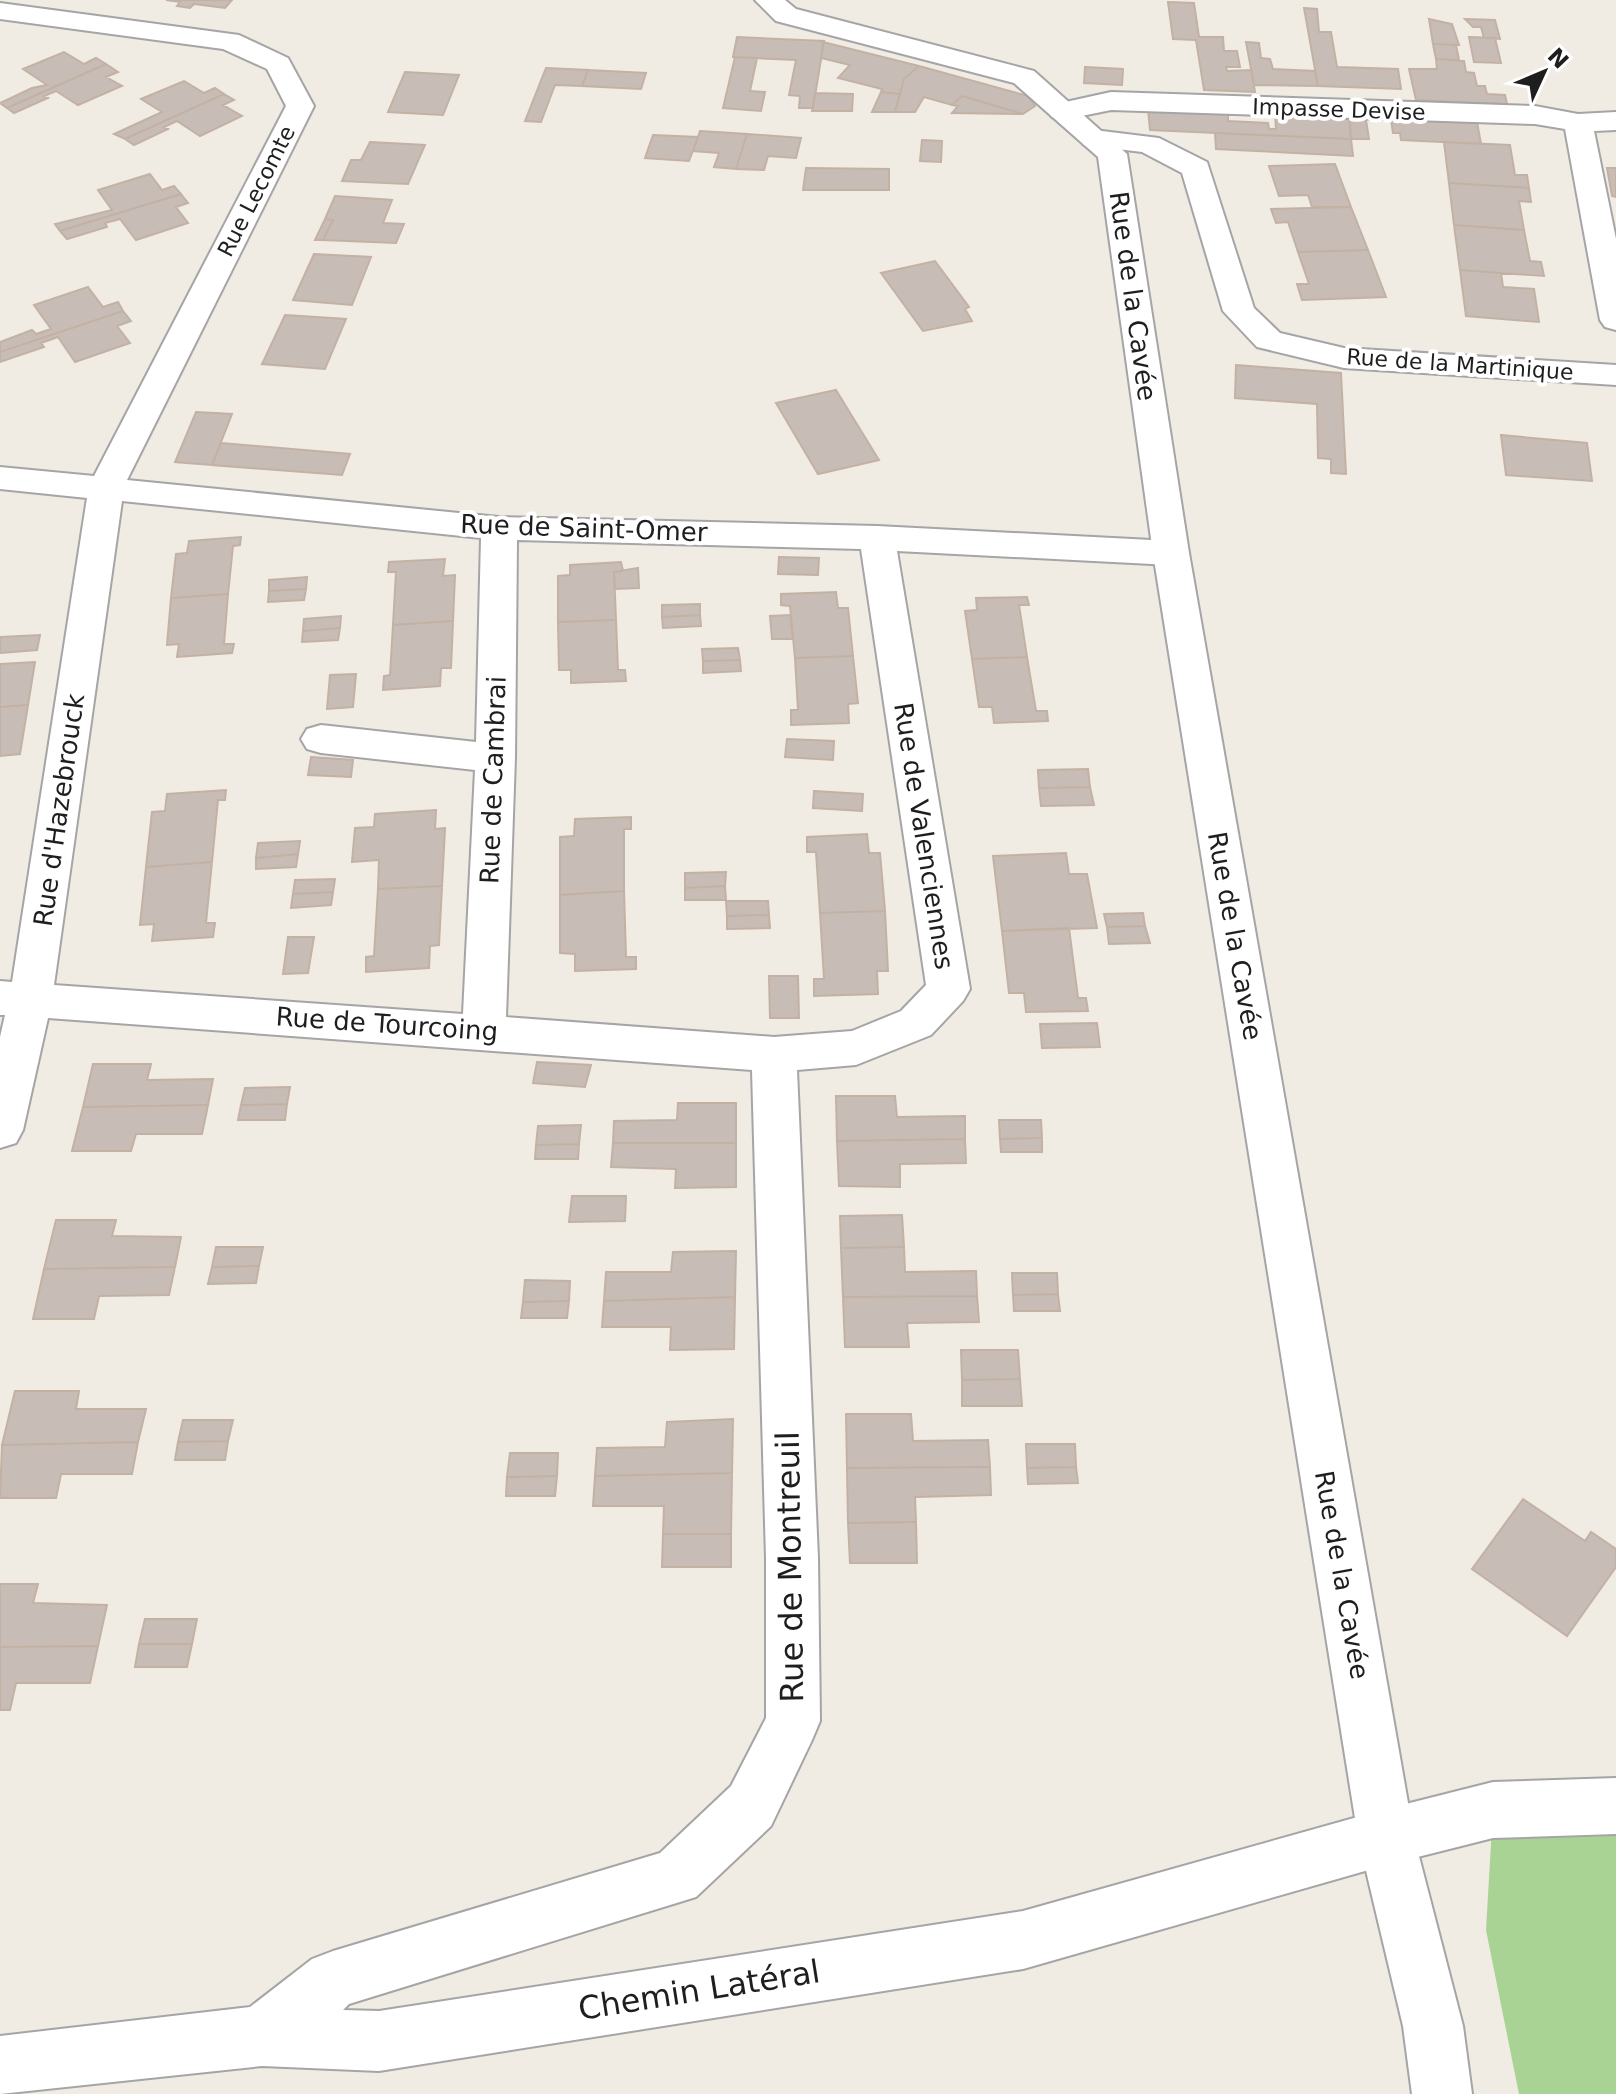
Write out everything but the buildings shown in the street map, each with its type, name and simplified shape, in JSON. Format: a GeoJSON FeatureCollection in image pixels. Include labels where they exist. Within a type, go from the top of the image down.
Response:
{"type":"FeatureCollection","features":[{"type":"Feature","properties":{"kind":"street","name":"Rue de la Cavée"},"geometry":{"type":"LineString","coordinates":[[769,0],[786,15],[1024,77],[1112,154],[1171,553],[1386,1837],[1433,2026],[1442,2094]]}},
{"type":"Feature","properties":{"kind":"street","name":"Rue Lecomte"},"geometry":{"type":"LineString","coordinates":[[0,11],[229,41],[278,64],[300,106],[106,487]]}},
{"type":"Feature","properties":{"kind":"street","name":"Impasse Devise"},"geometry":{"type":"LineString","coordinates":[[1062,111],[1111,101],[1535,115],[1578,123],[1616,121]]}},
{"type":"Feature","properties":{"kind":"street"},"geometry":{"type":"LineString","coordinates":[[1578,123],[1616,320]]}},
{"type":"Feature","properties":{"kind":"street","name":"Rue de la Martinique"},"geometry":{"type":"LineString","coordinates":[[1094,139],[1149,144],[1196,168],[1239,311],[1269,340],[1344,358],[1616,375]]}},
{"type":"Feature","properties":{"kind":"street","name":"Rue de Saint-Omer"},"geometry":{"type":"LineString","coordinates":[[0,478],[499,528],[877,538],[1171,553]]}},
{"type":"Feature","properties":{"kind":"street","name":"Rue d'Hazebrouck"},"geometry":{"type":"LineString","coordinates":[[0,1130],[16,998],[106,487]]}},
{"type":"Feature","properties":{"kind":"street","name":"Rue de Cambrai"},"geometry":{"type":"LineString","coordinates":[[484,1031],[495,758],[499,528]]}},
{"type":"Feature","properties":{"kind":"street","name":"Rue de Valenciennes"},"geometry":{"type":"LineString","coordinates":[[774,1054],[856,1048],[916,1023],[948,989],[877,538]]}},
{"type":"Feature","properties":{"kind":"street"},"geometry":{"type":"LineString","coordinates":[[321,739],[495,758]]}},
{"type":"Feature","properties":{"kind":"street","name":"Rue de Tourcoing"},"geometry":{"type":"LineString","coordinates":[[16,998],[774,1054]]}},
{"type":"Feature","properties":{"kind":"street","name":"Rue de Montreuil"},"geometry":{"type":"LineString","coordinates":[[262,2036],[333,1980],[676,1877],[751,1806],[793,1721],[792,1558],[774,1054]]}},
{"type":"Feature","properties":{"kind":"street","name":"Chemin Latéral"},"geometry":{"type":"LineString","coordinates":[[0,2066],[262,2036],[379,2041],[1023,1940],[1386,1837],[1493,1810],[1616,1806]]}},
{"type":"Feature","properties":{"kind":"green space"},"geometry":{"type":"Polygon","coordinates":[[[1616,1806],[1616,2094],[1519,2094],[1486,1930],[1493,1810],[1616,1806]]]}}]}
